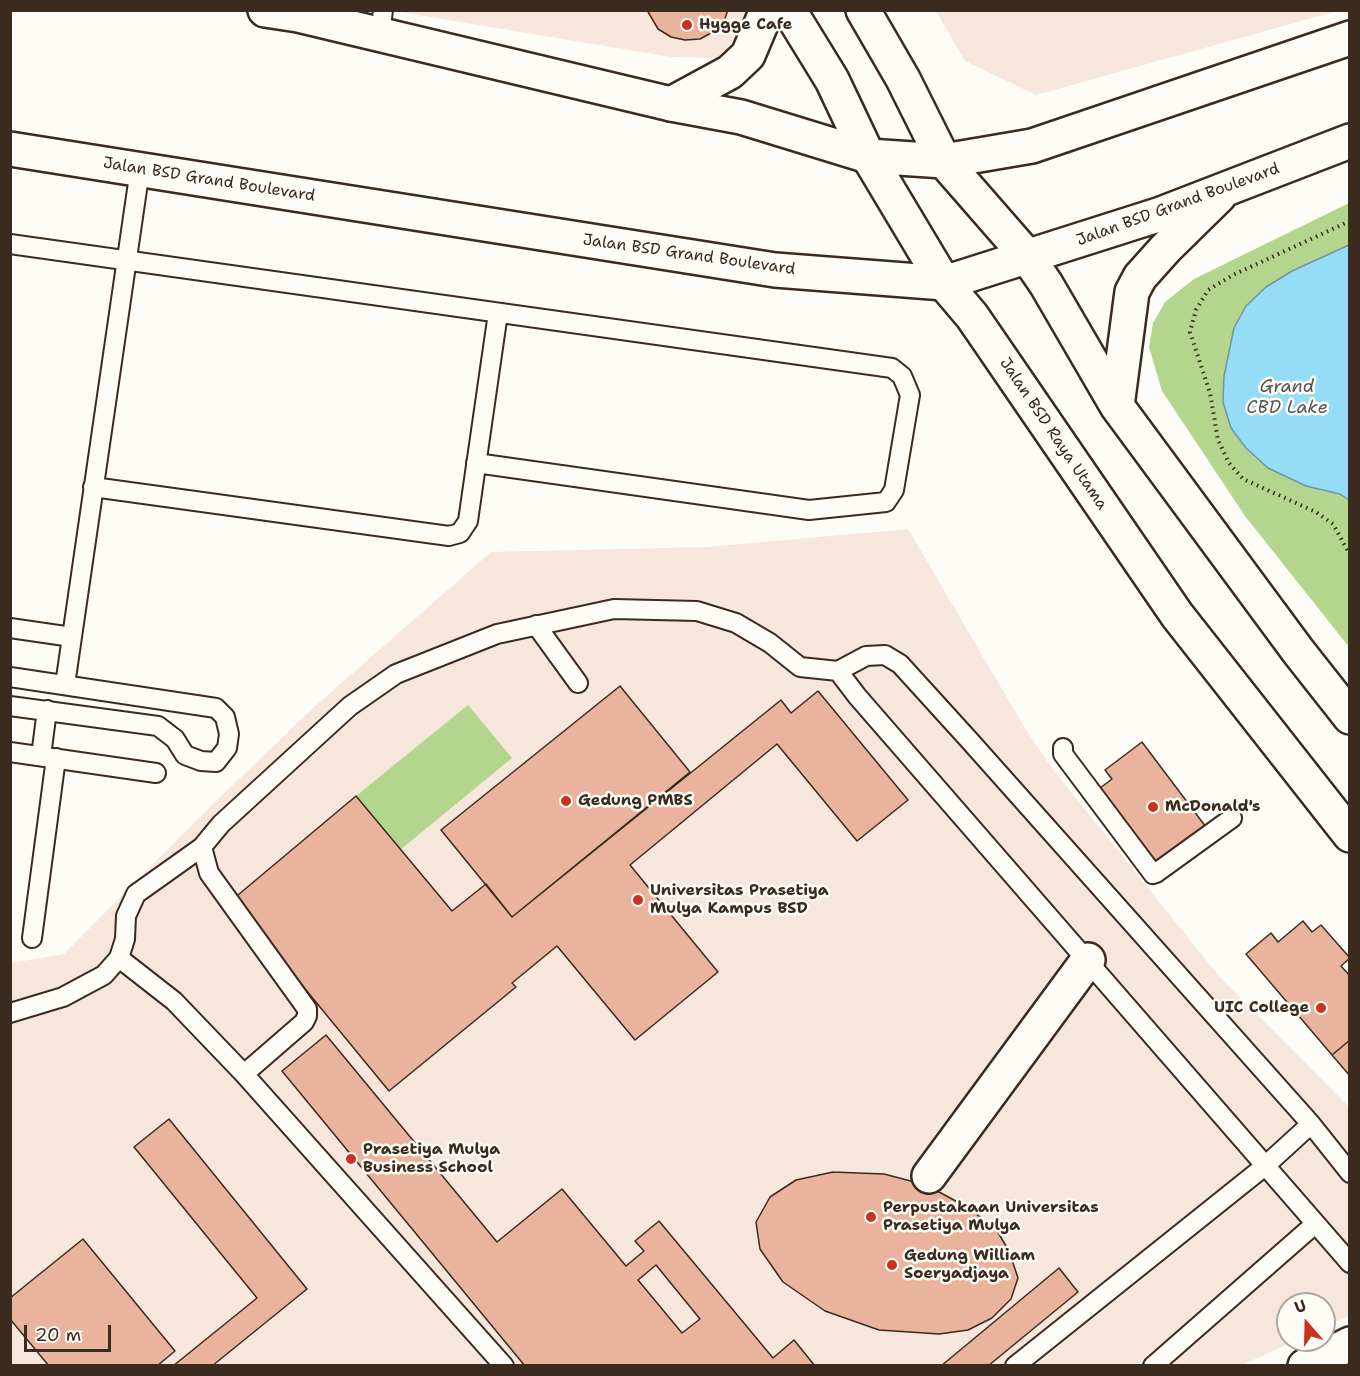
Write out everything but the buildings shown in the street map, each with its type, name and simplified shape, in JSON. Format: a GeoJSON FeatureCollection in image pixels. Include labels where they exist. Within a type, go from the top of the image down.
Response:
{"type":"FeatureCollection","features":[{"type":"Feature","properties":{"kind":"main road"},"geometry":{"type":"LineString","coordinates":[[265,10],[382,23],[671,104],[741,117],[868,156],[944,161],[1032,146],[1350,38]]}},
{"type":"Feature","properties":{"kind":"main road"},"geometry":{"type":"LineString","coordinates":[[671,104],[730,72],[748,55],[767,10]]}},
{"type":"Feature","properties":{"kind":"main road","name":"Jalan BSD Raya Utama"},"geometry":{"type":"LineString","coordinates":[[789,10],[832,80],[868,156],[944,283],[972,316],[1177,615],[1350,836]]}},
{"type":"Feature","properties":{"kind":"main road"},"geometry":{"type":"LineString","coordinates":[[863,10],[903,79],[944,161],[1026,255],[1046,284],[1117,406],[1298,651],[1350,717]]}},
{"type":"Feature","properties":{"kind":"main road","name":"Jalan BSD Grand Boulevard"},"geometry":{"type":"LineString","coordinates":[[10,149],[775,270],[944,283],[1026,255],[1078,242],[1161,214],[1350,141]]}},
{"type":"Feature","properties":{"kind":"main road"},"geometry":{"type":"LineString","coordinates":[[1117,406],[1132,292],[1140,278],[1166,248],[1227,189]]}},
{"type":"Feature","properties":{"kind":"main road"},"geometry":{"type":"LineString","coordinates":[[929,1176],[1088,960]]}},
{"type":"Feature","properties":{"kind":"main road"},"geometry":{"type":"LineString","coordinates":[[1305,1365],[1350,1344]]}},
{"type":"Feature","properties":{"kind":"lane"},"geometry":{"type":"LineString","coordinates":[[65,685],[140,169]]}},
{"type":"Feature","properties":{"kind":"lane"},"geometry":{"type":"LineString","coordinates":[[10,244],[892,368],[902,376],[910,395],[894,490],[886,502],[809,510],[476,463]]}},
{"type":"Feature","properties":{"kind":"lane"},"geometry":{"type":"LineString","coordinates":[[93,487],[448,536],[460,533],[468,521],[498,313]]}},
{"type":"Feature","properties":{"kind":"lane"},"geometry":{"type":"LineString","coordinates":[[10,1013],[63,997],[104,975],[119,958],[125,939],[126,916],[136,894],[202,847],[221,825],[350,706],[396,674],[497,634],[614,609],[697,611],[736,623],[770,643],[800,667],[838,670],[866,656],[885,655],[900,664],[1311,1124],[1350,1173]]}},
{"type":"Feature","properties":{"kind":"lane"},"geometry":{"type":"LineString","coordinates":[[536,626],[578,683]]}},
{"type":"Feature","properties":{"kind":"lane"},"geometry":{"type":"LineString","coordinates":[[10,628],[72,637]]}},
{"type":"Feature","properties":{"kind":"lane"},"geometry":{"type":"LineString","coordinates":[[838,670],[857,696],[1350,1263]]}},
{"type":"Feature","properties":{"kind":"lane"},"geometry":{"type":"LineString","coordinates":[[10,677],[216,708],[225,717],[229,734],[227,748],[216,762],[201,761],[185,755],[175,739],[158,726],[10,705]]}},
{"type":"Feature","properties":{"kind":"lane"},"geometry":{"type":"LineString","coordinates":[[32,938],[49,757],[47,710]]}},
{"type":"Feature","properties":{"kind":"lane"},"geometry":{"type":"LineString","coordinates":[[1063,748],[1063,754],[1153,874],[1232,818]]}},
{"type":"Feature","properties":{"kind":"lane"},"geometry":{"type":"LineString","coordinates":[[10,752],[156,773]]}},
{"type":"Feature","properties":{"kind":"lane"},"geometry":{"type":"LineString","coordinates":[[202,847],[209,873],[307,1009],[304,1022],[244,1074]]}},
{"type":"Feature","properties":{"kind":"lane"},"geometry":{"type":"LineString","coordinates":[[119,958],[174,1001],[244,1074],[504,1365]]}},
{"type":"Feature","properties":{"kind":"lane"},"geometry":{"type":"LineString","coordinates":[[1022,1363],[1265,1166],[1311,1124]]}},
{"type":"Feature","properties":{"kind":"lane"},"geometry":{"type":"LineString","coordinates":[[1153,1365],[1315,1224]]}},
{"type":"Feature","properties":{"kind":"path"},"geometry":{"type":"LineString","coordinates":[[1350,221],[1233,275],[1208,290],[1196,310],[1190,332],[1210,393],[1218,440],[1229,463],[1244,478],[1316,512],[1333,524],[1350,555]]}},
{"type":"Feature","properties":{"kind":"path"},"geometry":{"type":"LineString","coordinates":[[1350,600],[1350,605]]}},
{"type":"Feature","properties":{"kind":"shaded area"},"geometry":{"type":"Polygon","coordinates":[[[745,10],[747,23],[719,58],[672,57],[395,11],[745,10]]]}},
{"type":"Feature","properties":{"kind":"shaded area"},"geometry":{"type":"Polygon","coordinates":[[[936,11],[1337,11],[1036,95],[965,61],[936,11]]]}},
{"type":"Feature","properties":{"kind":"shaded area","name":"Universitas Prasetiya Mulya Kampus BSD"},"geometry":{"type":"Polygon","coordinates":[[[908,529],[1026,730],[1054,771],[1218,975],[1349,1107],[1349,1316],[1336,1322],[1336,1292],[1276,1292],[1276,1350],[1242,1365],[11,1366],[11,963],[64,954],[213,804],[313,708],[491,552],[708,547],[908,529]]]}},
{"type":"Feature","properties":{"kind":"green space"},"geometry":{"type":"Polygon","coordinates":[[[1349,203],[1349,647],[1245,516],[1162,391],[1149,347],[1153,323],[1165,302],[1194,279],[1349,203]]]}},
{"type":"Feature","properties":{"kind":"green space"},"geometry":{"type":"Polygon","coordinates":[[[468,705],[512,758],[400,850],[356,796],[468,705]]]}},
{"type":"Feature","properties":{"kind":"water","name":"Grand CBD Lake"},"geometry":{"type":"Polygon","coordinates":[[[1349,245],[1349,500],[1340,494],[1306,486],[1268,468],[1246,448],[1231,428],[1223,402],[1224,376],[1234,328],[1246,306],[1266,287],[1292,271],[1349,245]]]}},
{"type":"Feature","properties":{"kind":"place","name":"Hygge Cafe"},"geometry":{"type":"Point","coordinates":[687,25]}},
{"type":"Feature","properties":{"kind":"place","name":"Gedung PMBS"},"geometry":{"type":"Point","coordinates":[566,801]}},
{"type":"Feature","properties":{"kind":"place","name":"McDonald's"},"geometry":{"type":"Point","coordinates":[1153,807]}},
{"type":"Feature","properties":{"kind":"place","name":"Universitas Prasetiya Mulya Kampus BSD"},"geometry":{"type":"Point","coordinates":[638,900]}},
{"type":"Feature","properties":{"kind":"place","name":"UIC College"},"geometry":{"type":"Point","coordinates":[1321,1008]}},
{"type":"Feature","properties":{"kind":"place","name":"Prasetiya Mulya Business School"},"geometry":{"type":"Point","coordinates":[351,1159]}},
{"type":"Feature","properties":{"kind":"place","name":"Perpustakaan Universitas Prasetiya Mulya"},"geometry":{"type":"Point","coordinates":[871,1217]}},
{"type":"Feature","properties":{"kind":"place","name":"Gedung William Soeryadjaya"},"geometry":{"type":"Point","coordinates":[892,1265]}}]}
